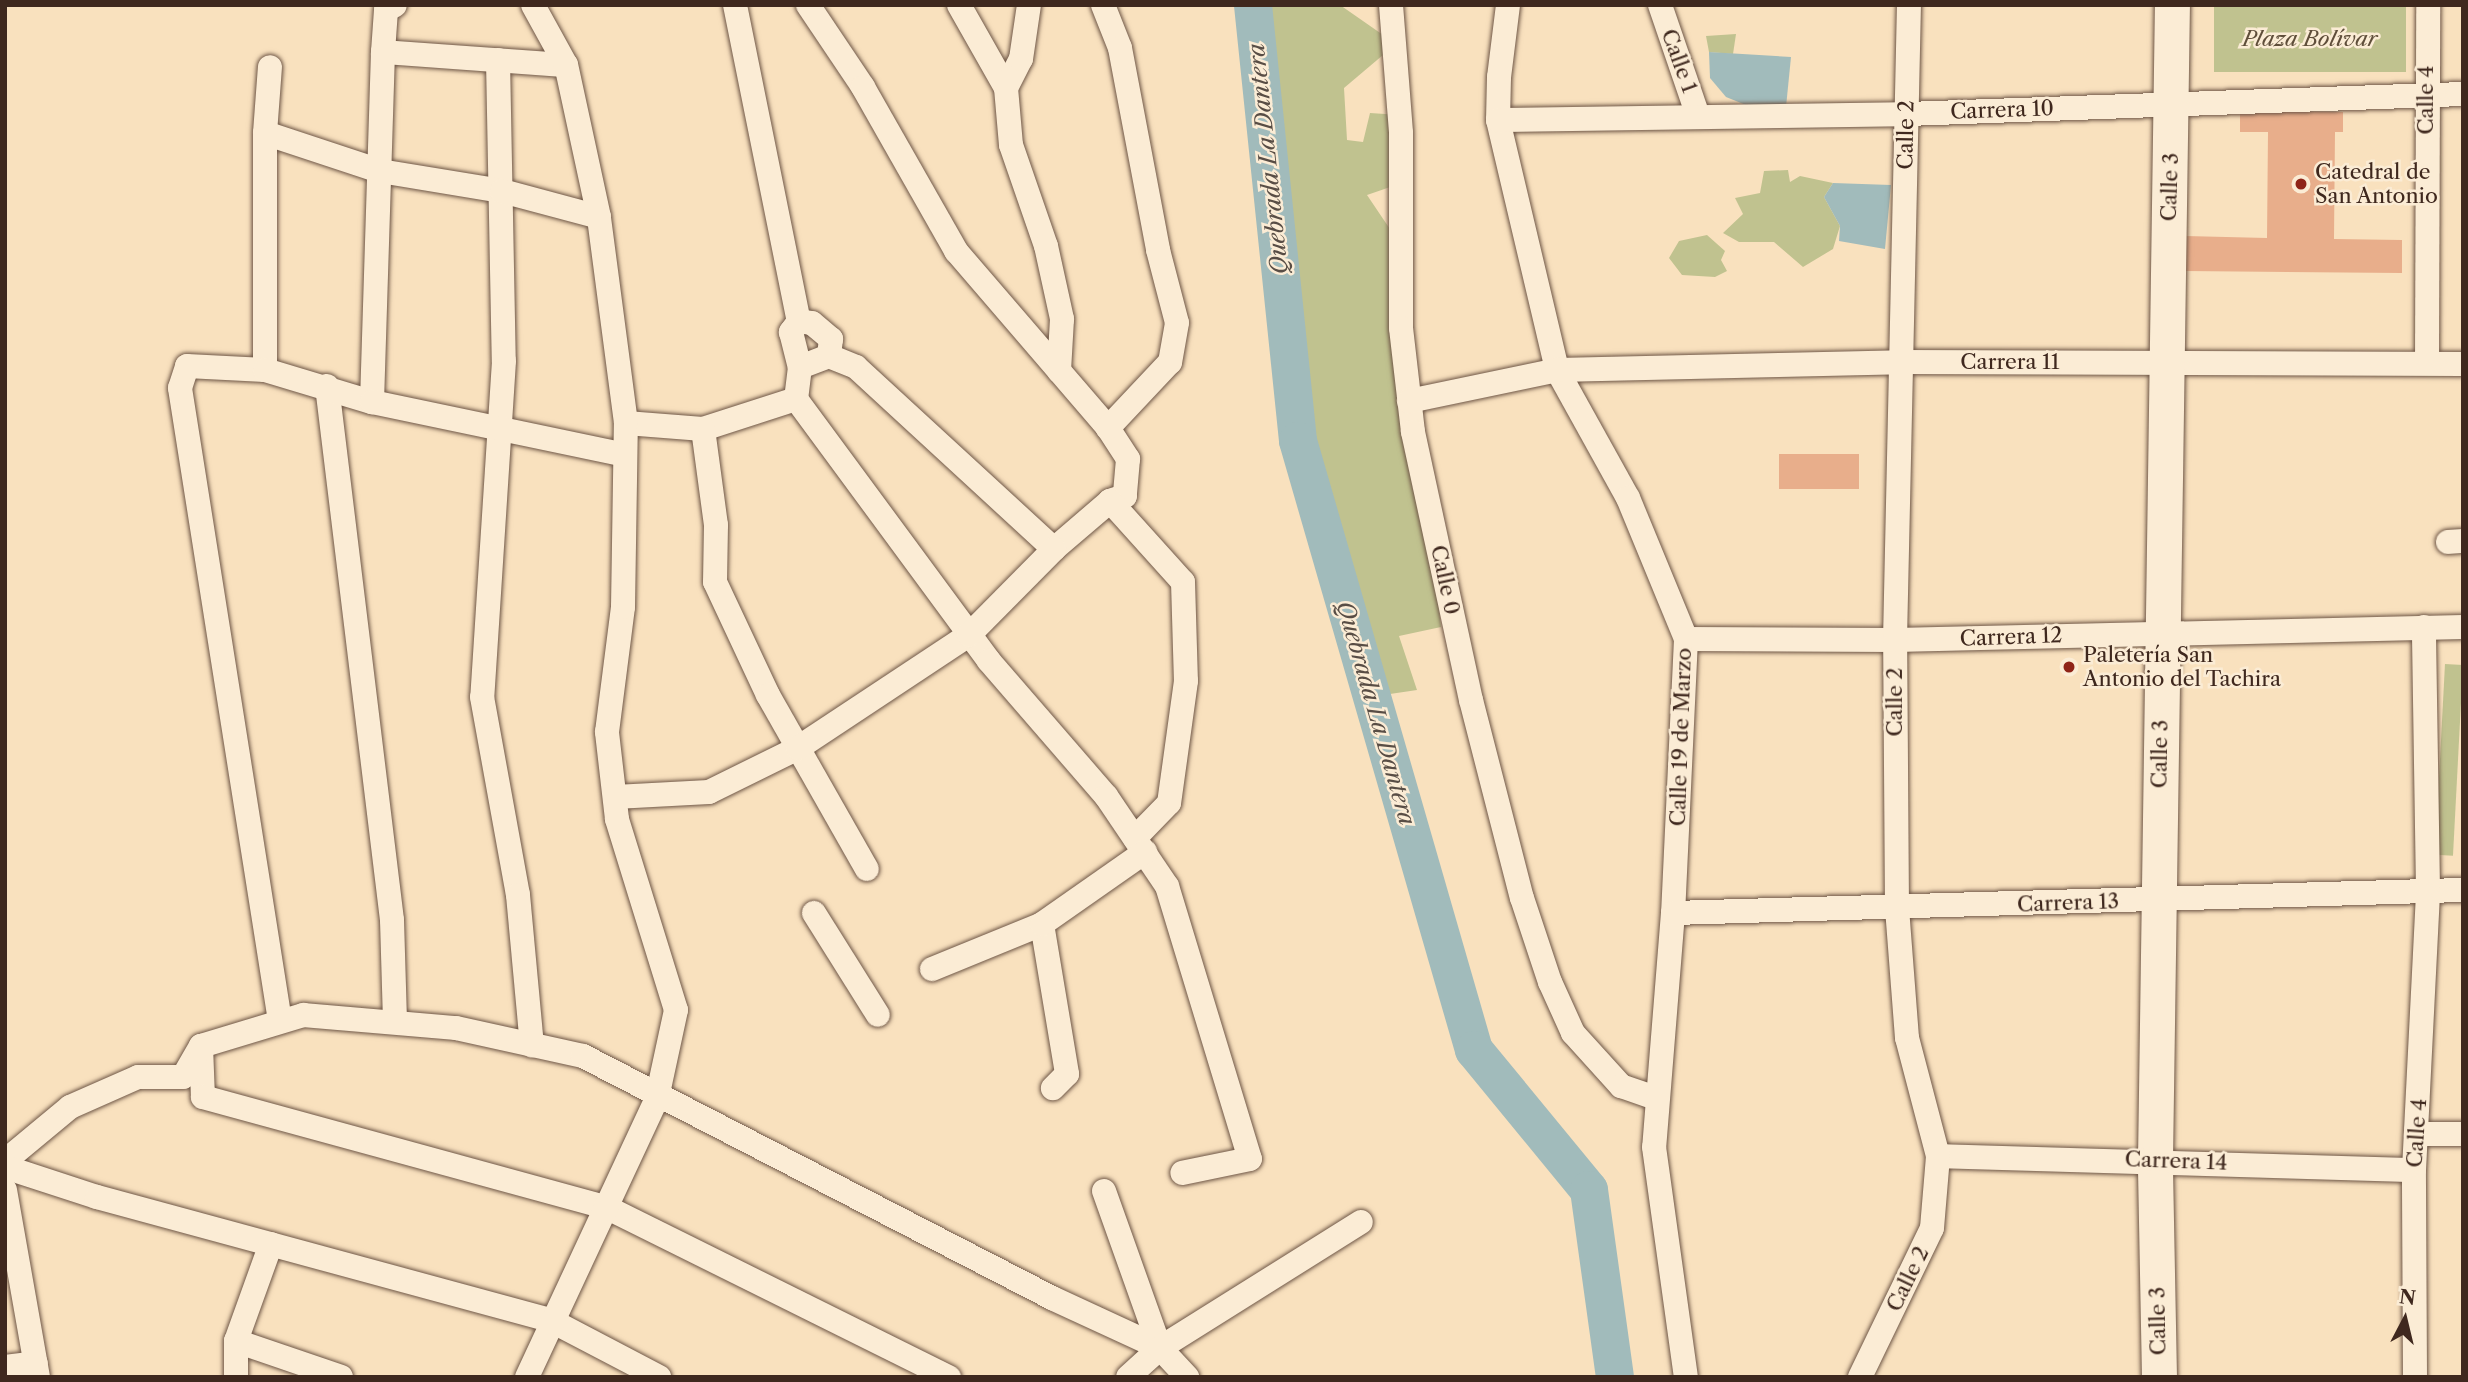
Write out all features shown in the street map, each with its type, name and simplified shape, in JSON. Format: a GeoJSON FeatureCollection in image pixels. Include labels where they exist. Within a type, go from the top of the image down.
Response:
{"type":"FeatureCollection","features":[{"type":"Feature","properties":{"kind":"street"},"geometry":{"type":"LineString","coordinates":[[372,402],[383,52],[386,10],[395,5]]}},
{"type":"Feature","properties":{"kind":"street"},"geometry":{"type":"LineString","coordinates":[[527,1377],[657,1098],[676,1010],[617,819],[607,732],[623,607],[626,423],[599,217],[566,65],[533,5]]}},
{"type":"Feature","properties":{"kind":"street"},"geometry":{"type":"LineString","coordinates":[[735,5],[799,321],[791,332],[800,367],[796,399],[970,635],[1106,796],[1167,886],[1184,934],[1250,1159],[1182,1173]]}},
{"type":"Feature","properties":{"kind":"street"},"geometry":{"type":"LineString","coordinates":[[615,797],[709,792],[799,748],[970,635],[1054,550],[1110,501],[1125,496],[1128,459],[1108,428],[956,251],[863,87],[808,5]]}},
{"type":"Feature","properties":{"kind":"street"},"geometry":{"type":"LineString","coordinates":[[959,5],[1006,88],[1011,145],[1046,246],[1062,319],[1059,371]]}},
{"type":"Feature","properties":{"kind":"street"},"geometry":{"type":"LineString","coordinates":[[1006,88],[1021,58],[1029,5]]}},
{"type":"Feature","properties":{"kind":"street"},"geometry":{"type":"LineString","coordinates":[[1103,5],[1120,48],[1158,250],[1177,323],[1170,362],[1108,428]]}},
{"type":"Feature","properties":{"kind":"street","name":"Calle 0"},"geometry":{"type":"LineString","coordinates":[[1391,5],[1401,133],[1401,328],[1409,401],[1471,700],[1522,898],[1550,982],[1573,1033],[1621,1086],[1656,1098]]}},
{"type":"Feature","properties":{"kind":"street","name":"Calle 19 de Marzo"},"geometry":{"type":"LineString","coordinates":[[1508,5],[1499,77],[1499,120],[1557,370],[1628,498],[1686,639],[1673,913],[1654,1147],[1686,1377]]}},
{"type":"Feature","properties":{"kind":"street","name":"Calle 1"},"geometry":{"type":"LineString","coordinates":[[1660,5],[1698,116]]}},
{"type":"Feature","properties":{"kind":"street","name":"Calle 2"},"geometry":{"type":"LineString","coordinates":[[1860,1377],[1932,1228],[1938,1156],[1907,1038],[1896,909],[1895,640],[1909,5]]}},
{"type":"Feature","properties":{"kind":"street","name":"Calle 3"},"geometry":{"type":"LineString","coordinates":[[2159,1377],[2155,1160],[2172,5]]}},
{"type":"Feature","properties":{"kind":"street","name":"Calle 4"},"geometry":{"type":"LineString","coordinates":[[2427,363],[2428,5]]}},
{"type":"Feature","properties":{"kind":"street"},"geometry":{"type":"LineString","coordinates":[[383,52],[566,65]]}},
{"type":"Feature","properties":{"kind":"street"},"geometry":{"type":"LineString","coordinates":[[498,60],[502,191],[500,431],[482,698],[517,895],[532,1045]]}},
{"type":"Feature","properties":{"kind":"street"},"geometry":{"type":"LineString","coordinates":[[265,370],[265,133],[270,67]]}},
{"type":"Feature","properties":{"kind":"street","name":"Carrera 10"},"geometry":{"type":"LineString","coordinates":[[1499,120],[1907,114],[2463,94]]}},
{"type":"Feature","properties":{"kind":"street"},"geometry":{"type":"LineString","coordinates":[[265,133],[380,172],[502,191],[599,217]]}},
{"type":"Feature","properties":{"kind":"street"},"geometry":{"type":"LineString","coordinates":[[799,321],[813,323],[831,339],[829,356]]}},
{"type":"Feature","properties":{"kind":"street"},"geometry":{"type":"LineString","coordinates":[[800,367],[829,356],[856,367],[1054,550]]}},
{"type":"Feature","properties":{"kind":"street","name":"Carrera 11"},"geometry":{"type":"LineString","coordinates":[[1409,401],[1557,370],[1901,362],[2463,364]]}},
{"type":"Feature","properties":{"kind":"street"},"geometry":{"type":"LineString","coordinates":[[281,1021],[180,388],[187,366],[265,370],[327,386],[372,402],[500,431],[625,455]]}},
{"type":"Feature","properties":{"kind":"street"},"geometry":{"type":"LineString","coordinates":[[327,386],[393,920],[395,1023]]}},
{"type":"Feature","properties":{"kind":"street"},"geometry":{"type":"LineString","coordinates":[[626,423],[704,429],[796,399]]}},
{"type":"Feature","properties":{"kind":"street"},"geometry":{"type":"LineString","coordinates":[[704,429],[716,526],[715,582],[768,695],[867,869]]}},
{"type":"Feature","properties":{"kind":"street"},"geometry":{"type":"LineString","coordinates":[[932,969],[1042,924],[1140,845],[1169,803],[1186,681],[1183,582],[1110,501]]}},
{"type":"Feature","properties":{"kind":"street","name":"Calle 4"},"geometry":{"type":"LineString","coordinates":[[2415,1377],[2414,1170],[2418,1134],[2428,890],[2424,627]]}},
{"type":"Feature","properties":{"kind":"street","name":"Carrera 12"},"geometry":{"type":"LineString","coordinates":[[1686,639],[1895,640],[2463,627]]}},
{"type":"Feature","properties":{"kind":"street","name":"Carrera 13"},"geometry":{"type":"LineString","coordinates":[[1673,913],[1896,909],[2463,890]]}},
{"type":"Feature","properties":{"kind":"street"},"geometry":{"type":"LineString","coordinates":[[814,913],[878,1015]]}},
{"type":"Feature","properties":{"kind":"street"},"geometry":{"type":"LineString","coordinates":[[1042,924],[1067,1074],[1053,1088]]}},
{"type":"Feature","properties":{"kind":"street"},"geometry":{"type":"LineString","coordinates":[[5,1161],[71,1107],[138,1077],[183,1077],[201,1046],[281,1021],[303,1015],[456,1028],[583,1056],[657,1098],[1160,1348],[1187,1377]]}},
{"type":"Feature","properties":{"kind":"street"},"geometry":{"type":"LineString","coordinates":[[201,1046],[202,1097],[606,1207],[948,1377]]}},
{"type":"Feature","properties":{"kind":"street"},"geometry":{"type":"LineString","coordinates":[[2418,1134],[2463,1134]]}},
{"type":"Feature","properties":{"kind":"street","name":"Carrera 14"},"geometry":{"type":"LineString","coordinates":[[1938,1156],[2155,1160],[2414,1170]]}},
{"type":"Feature","properties":{"kind":"street"},"geometry":{"type":"LineString","coordinates":[[5,1167],[552,1321],[659,1377]]}},
{"type":"Feature","properties":{"kind":"street"},"geometry":{"type":"LineString","coordinates":[[5,1190],[10,1240],[37,1370],[5,1367]]}},
{"type":"Feature","properties":{"kind":"street"},"geometry":{"type":"LineString","coordinates":[[1104,1191],[1160,1348]]}},
{"type":"Feature","properties":{"kind":"street"},"geometry":{"type":"LineString","coordinates":[[1128,1377],[1160,1348],[1361,1222]]}},
{"type":"Feature","properties":{"kind":"street"},"geometry":{"type":"LineString","coordinates":[[236,1377],[236,1341],[271,1244]]}},
{"type":"Feature","properties":{"kind":"street"},"geometry":{"type":"LineString","coordinates":[[236,1341],[341,1377]]}},
{"type":"Feature","properties":{"kind":"green space"},"geometry":{"type":"Polygon","coordinates":[[[1253,5],[1340,5],[1396,44],[1344,88],[1347,140],[1363,142],[1370,113],[1400,115],[1399,184],[1367,195],[1398,241],[1441,627],[1399,636],[1417,690],[1390,694],[1298,441],[1253,5]]]}},
{"type":"Feature","properties":{"kind":"green space","name":"Plaza Bolívar"},"geometry":{"type":"Polygon","coordinates":[[[2214,5],[2406,5],[2406,72],[2214,72],[2214,5]]]}},
{"type":"Feature","properties":{"kind":"green space"},"geometry":{"type":"Polygon","coordinates":[[[1736,34],[1733,54],[1709,52],[1706,36],[1736,34]]]}},
{"type":"Feature","properties":{"kind":"green space"},"geometry":{"type":"Polygon","coordinates":[[[1788,170],[1790,182],[1800,176],[1833,183],[1824,197],[1840,226],[1833,249],[1803,267],[1774,242],[1739,242],[1723,233],[1743,214],[1735,198],[1760,193],[1764,171],[1788,170]]]}},
{"type":"Feature","properties":{"kind":"green space"},"geometry":{"type":"Polygon","coordinates":[[[1707,235],[1725,251],[1721,260],[1727,271],[1715,277],[1682,275],[1669,258],[1679,241],[1707,235]]]}},
{"type":"Feature","properties":{"kind":"green space"},"geometry":{"type":"Polygon","coordinates":[[[2445,664],[2463,665],[2453,856],[2435,855],[2445,664]]]}},
{"type":"Feature","properties":{"kind":"water"},"geometry":{"type":"Polygon","coordinates":[[[1709,52],[1791,57],[1786,107],[1746,105],[1726,97],[1710,78],[1709,52]]]}},
{"type":"Feature","properties":{"kind":"water"},"geometry":{"type":"Polygon","coordinates":[[[1833,183],[1891,185],[1885,249],[1839,241],[1840,226],[1824,197],[1833,183]]]}},
{"type":"Feature","properties":{"kind":"building","name":"Catedral de San Antonio"},"geometry":{"type":"Polygon","coordinates":[[[2240,111],[2343,112],[2343,132],[2335,132],[2334,239],[2402,240],[2402,273],[2185,271],[2185,236],[2267,238],[2268,132],[2240,132],[2240,111]]]}},
{"type":"Feature","properties":{"kind":"building"},"geometry":{"type":"Polygon","coordinates":[[[1779,454],[1859,454],[1859,489],[1779,489],[1779,454]]]}},
{"type":"Feature","properties":{"kind":"waterway","name":"Quebrada La Dantera"},"geometry":{"type":"LineString","coordinates":[[1253,5],[1298,441],[1474,1050],[1589,1190],[1615,1377]]}},
{"type":"Feature","properties":{"kind":"place","name":"Catedral de San Antonio"},"geometry":{"type":"Point","coordinates":[2301,184]}},
{"type":"Feature","properties":{"kind":"place","name":"Paletería San Antonio del Tachira"},"geometry":{"type":"Point","coordinates":[2069,667]}}]}
